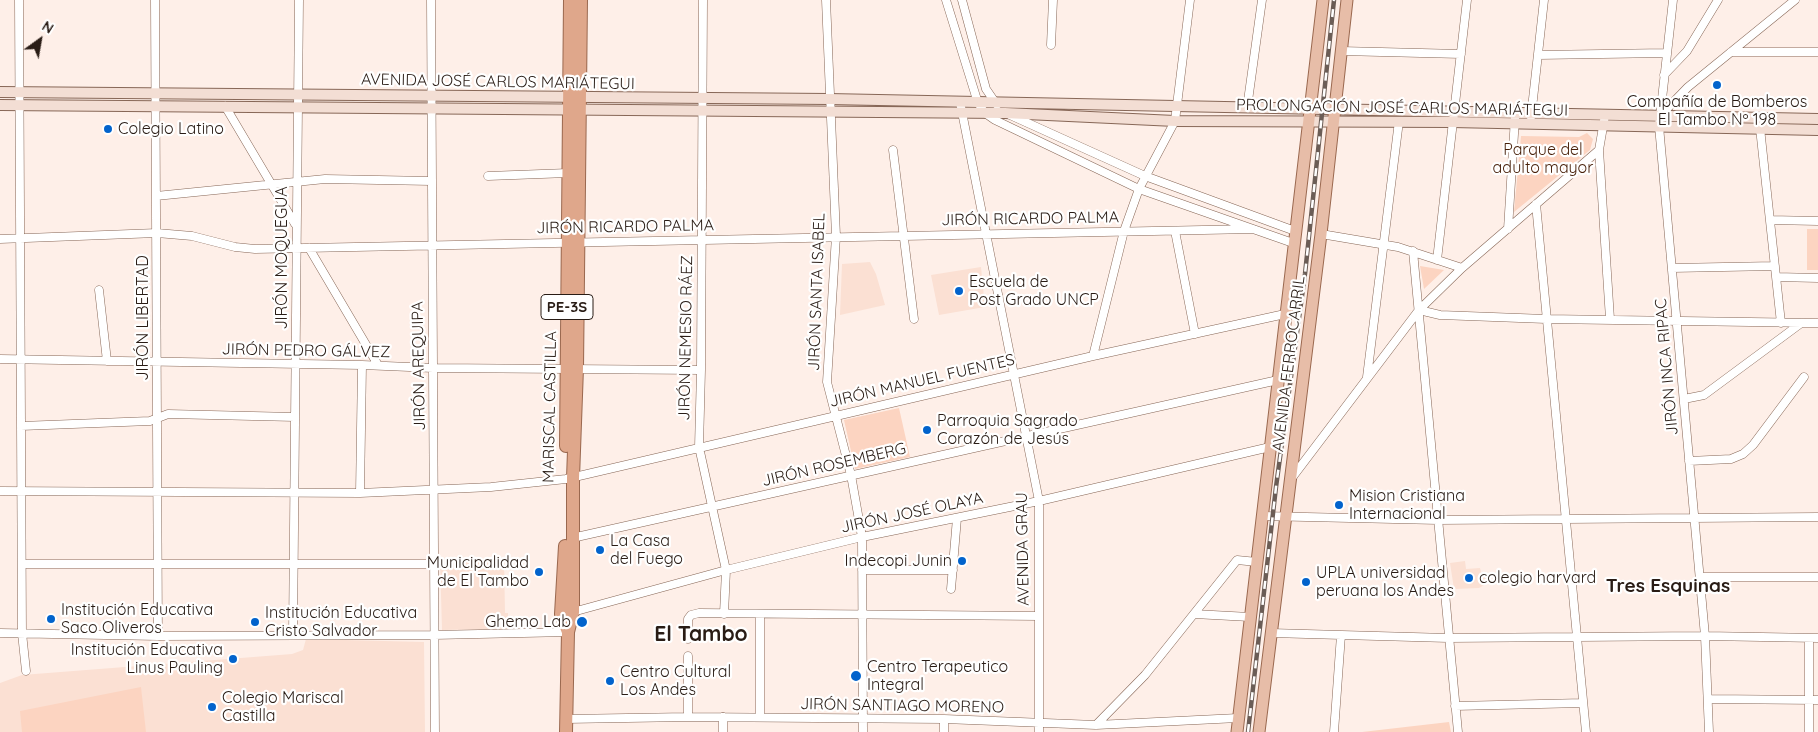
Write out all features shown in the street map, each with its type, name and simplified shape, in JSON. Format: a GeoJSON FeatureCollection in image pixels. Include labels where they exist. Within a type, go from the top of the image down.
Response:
{"type":"FeatureCollection","features":[{"type":"Feature","properties":{"kind":"highway","name":"MARISCAL CASTILLA"},"geometry":{"type":"LineString","coordinates":[[566,726],[575,103],[570,0]]}},
{"type":"Feature","properties":{"kind":"highway","name":"MARISCAL CASTILLA"},"geometry":{"type":"LineString","coordinates":[[573,242],[568,174],[575,103],[581,0]]}},
{"type":"Feature","properties":{"kind":"highway","name":"MARISCAL CASTILLA"},"geometry":{"type":"LineString","coordinates":[[567,613],[572,538],[569,478]]}},
{"type":"Feature","properties":{"kind":"main road","name":"AVENIDA FERROCARRIL"},"geometry":{"type":"LineString","coordinates":[[1236,732],[1323,0]]}},
{"type":"Feature","properties":{"kind":"main road","name":"AVENIDA FERROCARRIL"},"geometry":{"type":"LineString","coordinates":[[1259,732],[1321,234],[1346,0]]}},
{"type":"Feature","properties":{"kind":"main road","name":"AVENIDA JOSÉ CARLOS MARIÁTEGUI"},"geometry":{"type":"LineString","coordinates":[[0,92],[430,96],[701,110],[830,112],[960,107],[978,103],[995,103]]}},
{"type":"Feature","properties":{"kind":"main road","name":"AVENIDA JOSÉ CARLOS MARIÁTEGUI"},"geometry":{"type":"LineString","coordinates":[[0,105],[430,108],[701,98],[829,99],[960,107],[985,113]]}},
{"type":"Feature","properties":{"kind":"main road","name":"PROLONGACIÓN JOSÉ CARLOS MARIÁTEGUI"},"geometry":{"type":"LineString","coordinates":[[995,103],[1248,108],[1309,115]]}},
{"type":"Feature","properties":{"kind":"main road","name":"PROLONGACIÓN JOSÉ CARLOS MARIÁTEGUI"},"geometry":{"type":"LineString","coordinates":[[985,113],[1175,121],[1454,110],[1516,113],[1531,119]]}},
{"type":"Feature","properties":{"kind":"main road","name":"PROLONGACIÓN JOSÉ CARLOS MARIÁTEGUI"},"geometry":{"type":"LineString","coordinates":[[1334,115],[1399,121],[1515,124],[1531,119],[1659,121],[1818,119]]}},
{"type":"Feature","properties":{"kind":"main road","name":"PROLONGACIÓN JOSÉ CARLOS MARIÁTEGUI"},"geometry":{"type":"LineString","coordinates":[[1659,121],[1818,130]]}},
{"type":"Feature","properties":{"kind":"street"},"geometry":{"type":"LineString","coordinates":[[19,0],[21,92],[22,633],[26,671]]}},
{"type":"Feature","properties":{"kind":"street","name":"JIRÓN LIBERTAD"},"geometry":{"type":"LineString","coordinates":[[155,0],[158,636]]}},
{"type":"Feature","properties":{"kind":"street","name":"JIRÓN MOQUEGUA"},"geometry":{"type":"LineString","coordinates":[[293,635],[299,0]]}},
{"type":"Feature","properties":{"kind":"street","name":"JIRÓN AREQUIPA"},"geometry":{"type":"LineString","coordinates":[[430,0],[435,732]]}},
{"type":"Feature","properties":{"kind":"street","name":"JIRÓN NEMESIO RÁEZ"},"geometry":{"type":"LineString","coordinates":[[702,0],[701,370],[698,447],[726,570],[724,614]]}},
{"type":"Feature","properties":{"kind":"street","name":"JIRÓN SANTA ISABEL"},"geometry":{"type":"LineString","coordinates":[[826,0],[836,236],[827,373],[851,475],[862,537],[863,732]]}},
{"type":"Feature","properties":{"kind":"street"},"geometry":{"type":"LineString","coordinates":[[946,0],[978,103],[985,113],[1007,126],[1139,189],[1293,244]]}},
{"type":"Feature","properties":{"kind":"street"},"geometry":{"type":"LineString","coordinates":[[962,0],[986,89],[995,103],[1005,113],[1145,176],[1295,231]]}},
{"type":"Feature","properties":{"kind":"street"},"geometry":{"type":"LineString","coordinates":[[1051,45],[1053,0]]}},
{"type":"Feature","properties":{"kind":"street"},"geometry":{"type":"LineString","coordinates":[[1093,356],[1124,231],[1145,176],[1175,121],[1190,0]]}},
{"type":"Feature","properties":{"kind":"street"},"geometry":{"type":"LineString","coordinates":[[1248,108],[1262,0]]}},
{"type":"Feature","properties":{"kind":"street"},"geometry":{"type":"LineString","coordinates":[[1437,260],[1467,0]]}},
{"type":"Feature","properties":{"kind":"street"},"geometry":{"type":"LineString","coordinates":[[1531,119],[1544,0]]}},
{"type":"Feature","properties":{"kind":"street","name":"JIRÓN INCA RIPAC"},"geometry":{"type":"LineString","coordinates":[[1672,0],[1659,121],[1705,636],[1709,732]]}},
{"type":"Feature","properties":{"kind":"street"},"geometry":{"type":"LineString","coordinates":[[1664,75],[1687,51],[1718,0]]}},
{"type":"Feature","properties":{"kind":"street"},"geometry":{"type":"LineString","coordinates":[[1659,121],[1688,87],[1795,0]]}},
{"type":"Feature","properties":{"kind":"street"},"geometry":{"type":"LineString","coordinates":[[1341,51],[1461,54]]}},
{"type":"Feature","properties":{"kind":"street"},"geometry":{"type":"LineString","coordinates":[[1731,52],[1818,52]]}},
{"type":"Feature","properties":{"kind":"street"},"geometry":{"type":"LineString","coordinates":[[1538,55],[1666,53]]}},
{"type":"Feature","properties":{"kind":"street"},"geometry":{"type":"LineString","coordinates":[[225,106],[296,226]]}},
{"type":"Feature","properties":{"kind":"street","name":"AVENIDA GRAU"},"geometry":{"type":"LineString","coordinates":[[960,107],[1039,501],[1039,732]]}},
{"type":"Feature","properties":{"kind":"street"},"geometry":{"type":"LineString","coordinates":[[1508,229],[1516,113]]}},
{"type":"Feature","properties":{"kind":"street"},"geometry":{"type":"LineString","coordinates":[[1604,120],[1599,150],[1610,319]]}},
{"type":"Feature","properties":{"kind":"street"},"geometry":{"type":"LineString","coordinates":[[1367,379],[1399,121]]}},
{"type":"Feature","properties":{"kind":"street"},"geometry":{"type":"LineString","coordinates":[[1760,128],[1781,323]]}},
{"type":"Feature","properties":{"kind":"street"},"geometry":{"type":"LineString","coordinates":[[893,150],[914,319]]}},
{"type":"Feature","properties":{"kind":"street"},"geometry":{"type":"LineString","coordinates":[[1290,481],[1419,310],[1462,268],[1599,150]]}},
{"type":"Feature","properties":{"kind":"street"},"geometry":{"type":"LineString","coordinates":[[488,176],[568,174]]}},
{"type":"Feature","properties":{"kind":"street"},"geometry":{"type":"LineString","coordinates":[[156,196],[325,179],[431,181]]}},
{"type":"Feature","properties":{"kind":"street"},"geometry":{"type":"LineString","coordinates":[[1536,204],[1586,732]]}},
{"type":"Feature","properties":{"kind":"street"},"geometry":{"type":"LineString","coordinates":[[1770,220],[1818,221]]}},
{"type":"Feature","properties":{"kind":"street","name":"JIRÓN RICARDO PALMA"},"geometry":{"type":"LineString","coordinates":[[0,239],[157,233],[192,236],[235,247],[309,248],[1253,229]]}},
{"type":"Feature","properties":{"kind":"street"},"geometry":{"type":"LineString","coordinates":[[1175,231],[1195,334]]}},
{"type":"Feature","properties":{"kind":"street"},"geometry":{"type":"LineString","coordinates":[[1321,234],[1413,251],[1462,268]]}},
{"type":"Feature","properties":{"kind":"street"},"geometry":{"type":"LineString","coordinates":[[309,248],[378,365]]}},
{"type":"Feature","properties":{"kind":"street"},"geometry":{"type":"LineString","coordinates":[[1413,251],[1458,732]]}},
{"type":"Feature","properties":{"kind":"street"},"geometry":{"type":"LineString","coordinates":[[1672,268],[1775,266]]}},
{"type":"Feature","properties":{"kind":"street"},"geometry":{"type":"LineString","coordinates":[[1776,277],[1818,278]]}},
{"type":"Feature","properties":{"kind":"street"},"geometry":{"type":"LineString","coordinates":[[100,290],[107,361]]}},
{"type":"Feature","properties":{"kind":"street"},"geometry":{"type":"LineString","coordinates":[[1419,310],[1440,315],[1546,319],[1818,323]]}},
{"type":"Feature","properties":{"kind":"street","name":"JIRÓN MANUEL FUENTES"},"geometry":{"type":"LineString","coordinates":[[0,491],[360,493],[434,488],[491,487],[569,478],[1013,374],[1285,314]]}},
{"type":"Feature","properties":{"kind":"street"},"geometry":{"type":"LineString","coordinates":[[1684,399],[1704,395],[1800,324]]}},
{"type":"Feature","properties":{"kind":"street","name":"JIRÓN PEDRO GÁLVEZ"},"geometry":{"type":"LineString","coordinates":[[0,359],[378,365],[433,368],[701,370]]}},
{"type":"Feature","properties":{"kind":"street"},"geometry":{"type":"LineString","coordinates":[[360,493],[362,365]]}},
{"type":"Feature","properties":{"kind":"street"},"geometry":{"type":"LineString","coordinates":[[1689,461],[1731,459],[1743,454],[1753,445],[1804,377]]}},
{"type":"Feature","properties":{"kind":"street","name":"JIRÓN ROSEMBERG"},"geometry":{"type":"LineString","coordinates":[[572,538],[1278,380]]}},
{"type":"Feature","properties":{"kind":"street"},"geometry":{"type":"LineString","coordinates":[[21,426],[150,421],[168,414],[295,417]]}},
{"type":"Feature","properties":{"kind":"street"},"geometry":{"type":"LineString","coordinates":[[1295,445],[1311,454]]}},
{"type":"Feature","properties":{"kind":"street","name":"JIRÓN JOSÉ OLAYA"},"geometry":{"type":"LineString","coordinates":[[567,613],[726,570],[862,537],[1039,501],[1270,447]]}},
{"type":"Feature","properties":{"kind":"street"},"geometry":{"type":"LineString","coordinates":[[1262,516],[1438,520],[1818,517]]}},
{"type":"Feature","properties":{"kind":"street"},"geometry":{"type":"LineString","coordinates":[[951,589],[957,518]]}},
{"type":"Feature","properties":{"kind":"street"},"geometry":{"type":"LineString","coordinates":[[1096,725],[1145,675],[1237,560],[1257,562]]}},
{"type":"Feature","properties":{"kind":"street"},"geometry":{"type":"LineString","coordinates":[[22,564],[434,564]]}},
{"type":"Feature","properties":{"kind":"street"},"geometry":{"type":"LineString","coordinates":[[862,570],[953,570]]}},
{"type":"Feature","properties":{"kind":"street"},"geometry":{"type":"LineString","coordinates":[[1700,577],[1818,577]]}},
{"type":"Feature","properties":{"kind":"street"},"geometry":{"type":"LineString","coordinates":[[688,639],[688,619],[691,615],[699,613],[1039,616]]}},
{"type":"Feature","properties":{"kind":"street"},"geometry":{"type":"LineString","coordinates":[[760,614],[760,717]]}},
{"type":"Feature","properties":{"kind":"street"},"geometry":{"type":"LineString","coordinates":[[1194,614],[1250,617]]}},
{"type":"Feature","properties":{"kind":"street"},"geometry":{"type":"LineString","coordinates":[[0,633],[158,636],[434,635],[568,632]]}},
{"type":"Feature","properties":{"kind":"street"},"geometry":{"type":"LineString","coordinates":[[1271,633],[1448,638],[1705,636],[1818,638]]}},
{"type":"Feature","properties":{"kind":"street"},"geometry":{"type":"LineString","coordinates":[[1334,732],[1341,635]]}},
{"type":"Feature","properties":{"kind":"street"},"geometry":{"type":"LineString","coordinates":[[1809,638],[1809,732]]}},
{"type":"Feature","properties":{"kind":"street"},"geometry":{"type":"LineString","coordinates":[[688,656],[688,717]]}},
{"type":"Feature","properties":{"kind":"street"},"geometry":{"type":"LineString","coordinates":[[1708,699],[1818,700]]}},
{"type":"Feature","properties":{"kind":"street"},"geometry":{"type":"LineString","coordinates":[[1455,706],[1583,703]]}},
{"type":"Feature","properties":{"kind":"street","name":"JIRÓN SANTIAGO MORENO"},"geometry":{"type":"LineString","coordinates":[[566,726],[688,717],[944,719],[1096,725],[1238,718]]}},
{"type":"Feature","properties":{"kind":"street"},"geometry":{"type":"LineString","coordinates":[[723,717],[723,732]]}},
{"type":"Feature","properties":{"kind":"street"},"geometry":{"type":"LineString","coordinates":[[944,719],[944,732]]}},
{"type":"Feature","properties":{"kind":"street"},"geometry":{"type":"LineString","coordinates":[[1133,723],[1133,732]]}},
{"type":"Feature","properties":{"kind":"shaded area"},"geometry":{"type":"Polygon","coordinates":[[[870,262],[876,274],[885,305],[840,315],[842,264],[870,262]]]}},
{"type":"Feature","properties":{"kind":"shaded area","name":"Escuela de Post Grado UNCP"},"geometry":{"type":"Polygon","coordinates":[[[981,267],[985,307],[939,315],[931,275],[981,267]]]}},
{"type":"Feature","properties":{"kind":"shaded area"},"geometry":{"type":"Polygon","coordinates":[[[504,558],[505,613],[508,613],[508,629],[442,630],[440,559],[504,558]]]}},
{"type":"Feature","properties":{"kind":"shaded area","name":"colegio harvard"},"geometry":{"type":"Polygon","coordinates":[[[1465,561],[1466,569],[1480,568],[1481,572],[1486,572],[1486,584],[1479,588],[1454,589],[1450,563],[1465,561]]]}},
{"type":"Feature","properties":{"kind":"shaded area","name":"Colegio Mariscal Castilla"},"geometry":{"type":"Polygon","coordinates":[[[306,639],[424,642],[425,732],[0,732],[0,683],[22,675],[292,654],[303,650],[306,639]]]}},
{"type":"Feature","properties":{"kind":"green space","name":"Parque del adulto mayor"},"geometry":{"type":"Polygon","coordinates":[[[1587,133],[1593,139],[1590,150],[1514,212],[1521,136],[1579,137],[1587,133]]]}},
{"type":"Feature","properties":{"kind":"green space"},"geometry":{"type":"Polygon","coordinates":[[[1807,229],[1818,229],[1818,270],[1807,270],[1807,229]]]}},
{"type":"Feature","properties":{"kind":"green space"},"geometry":{"type":"Polygon","coordinates":[[[1420,266],[1444,270],[1424,289],[1420,266]]]}},
{"type":"Feature","properties":{"kind":"green space"},"geometry":{"type":"Polygon","coordinates":[[[899,408],[910,457],[855,469],[844,420],[899,408]]]}},
{"type":"Feature","properties":{"kind":"green space"},"geometry":{"type":"Polygon","coordinates":[[[141,687],[146,732],[22,732],[20,711],[141,687]]]}},
{"type":"Feature","properties":{"kind":"green space"},"geometry":{"type":"Polygon","coordinates":[[[1449,722],[1451,732],[1362,732],[1449,722]]]}},
{"type":"Feature","properties":{"kind":"railway"},"geometry":{"type":"LineString","coordinates":[[1248,732],[1276,487],[1305,274],[1334,0]]}},
{"type":"Feature","properties":{"kind":"place","name":"Compañía de Bomberos El Tambo Nº 198"},"geometry":{"type":"Point","coordinates":[1717,85]}},
{"type":"Feature","properties":{"kind":"place","name":"Colegio Latino"},"geometry":{"type":"Point","coordinates":[108,129]}},
{"type":"Feature","properties":{"kind":"place","name":"Escuela de Post Grado UNCP"},"geometry":{"type":"Point","coordinates":[959,291]}},
{"type":"Feature","properties":{"kind":"place","name":"Parroquia Sagrado Corazón de Jesús"},"geometry":{"type":"Point","coordinates":[927,430]}},
{"type":"Feature","properties":{"kind":"place","name":"Mision Cristiana Internacional"},"geometry":{"type":"Point","coordinates":[1339,505]}},
{"type":"Feature","properties":{"kind":"place","name":"La Casa del Fuego"},"geometry":{"type":"Point","coordinates":[600,550]}},
{"type":"Feature","properties":{"kind":"place","name":"Indecopi Junin"},"geometry":{"type":"Point","coordinates":[962,561]}},
{"type":"Feature","properties":{"kind":"place","name":"Municipalidad de El Tambo"},"geometry":{"type":"Point","coordinates":[539,572]}},
{"type":"Feature","properties":{"kind":"place","name":"colegio harvard"},"geometry":{"type":"Point","coordinates":[1469,578]}},
{"type":"Feature","properties":{"kind":"place","name":"UPLA universidad peruana los Andes"},"geometry":{"type":"Point","coordinates":[1306,582]}},
{"type":"Feature","properties":{"kind":"place","name":"Institución Educativa Saco Oliveros"},"geometry":{"type":"Point","coordinates":[51,619]}},
{"type":"Feature","properties":{"kind":"place","name":"Institución Educativa Cristo Salvador"},"geometry":{"type":"Point","coordinates":[255,622]}},
{"type":"Feature","properties":{"kind":"place","name":"Ghemo Lab"},"geometry":{"type":"Point","coordinates":[582,622]}},
{"type":"Feature","properties":{"kind":"place","name":"Institución Educativa Linus Pauling"},"geometry":{"type":"Point","coordinates":[233,659]}},
{"type":"Feature","properties":{"kind":"place","name":"Centro Terapeutico Integral"},"geometry":{"type":"Point","coordinates":[856,676]}},
{"type":"Feature","properties":{"kind":"place","name":"Centro Cultural Los Andes"},"geometry":{"type":"Point","coordinates":[610,681]}},
{"type":"Feature","properties":{"kind":"place","name":"Colegio Mariscal Castilla"},"geometry":{"type":"Point","coordinates":[212,707]}},
{"type":"Feature","properties":{"kind":"district","name":"Tres Esquinas"},"geometry":{"type":"Point","coordinates":[1668,586]}},
{"type":"Feature","properties":{"kind":"district","name":"El Tambo"},"geometry":{"type":"Point","coordinates":[701,635]}}]}
